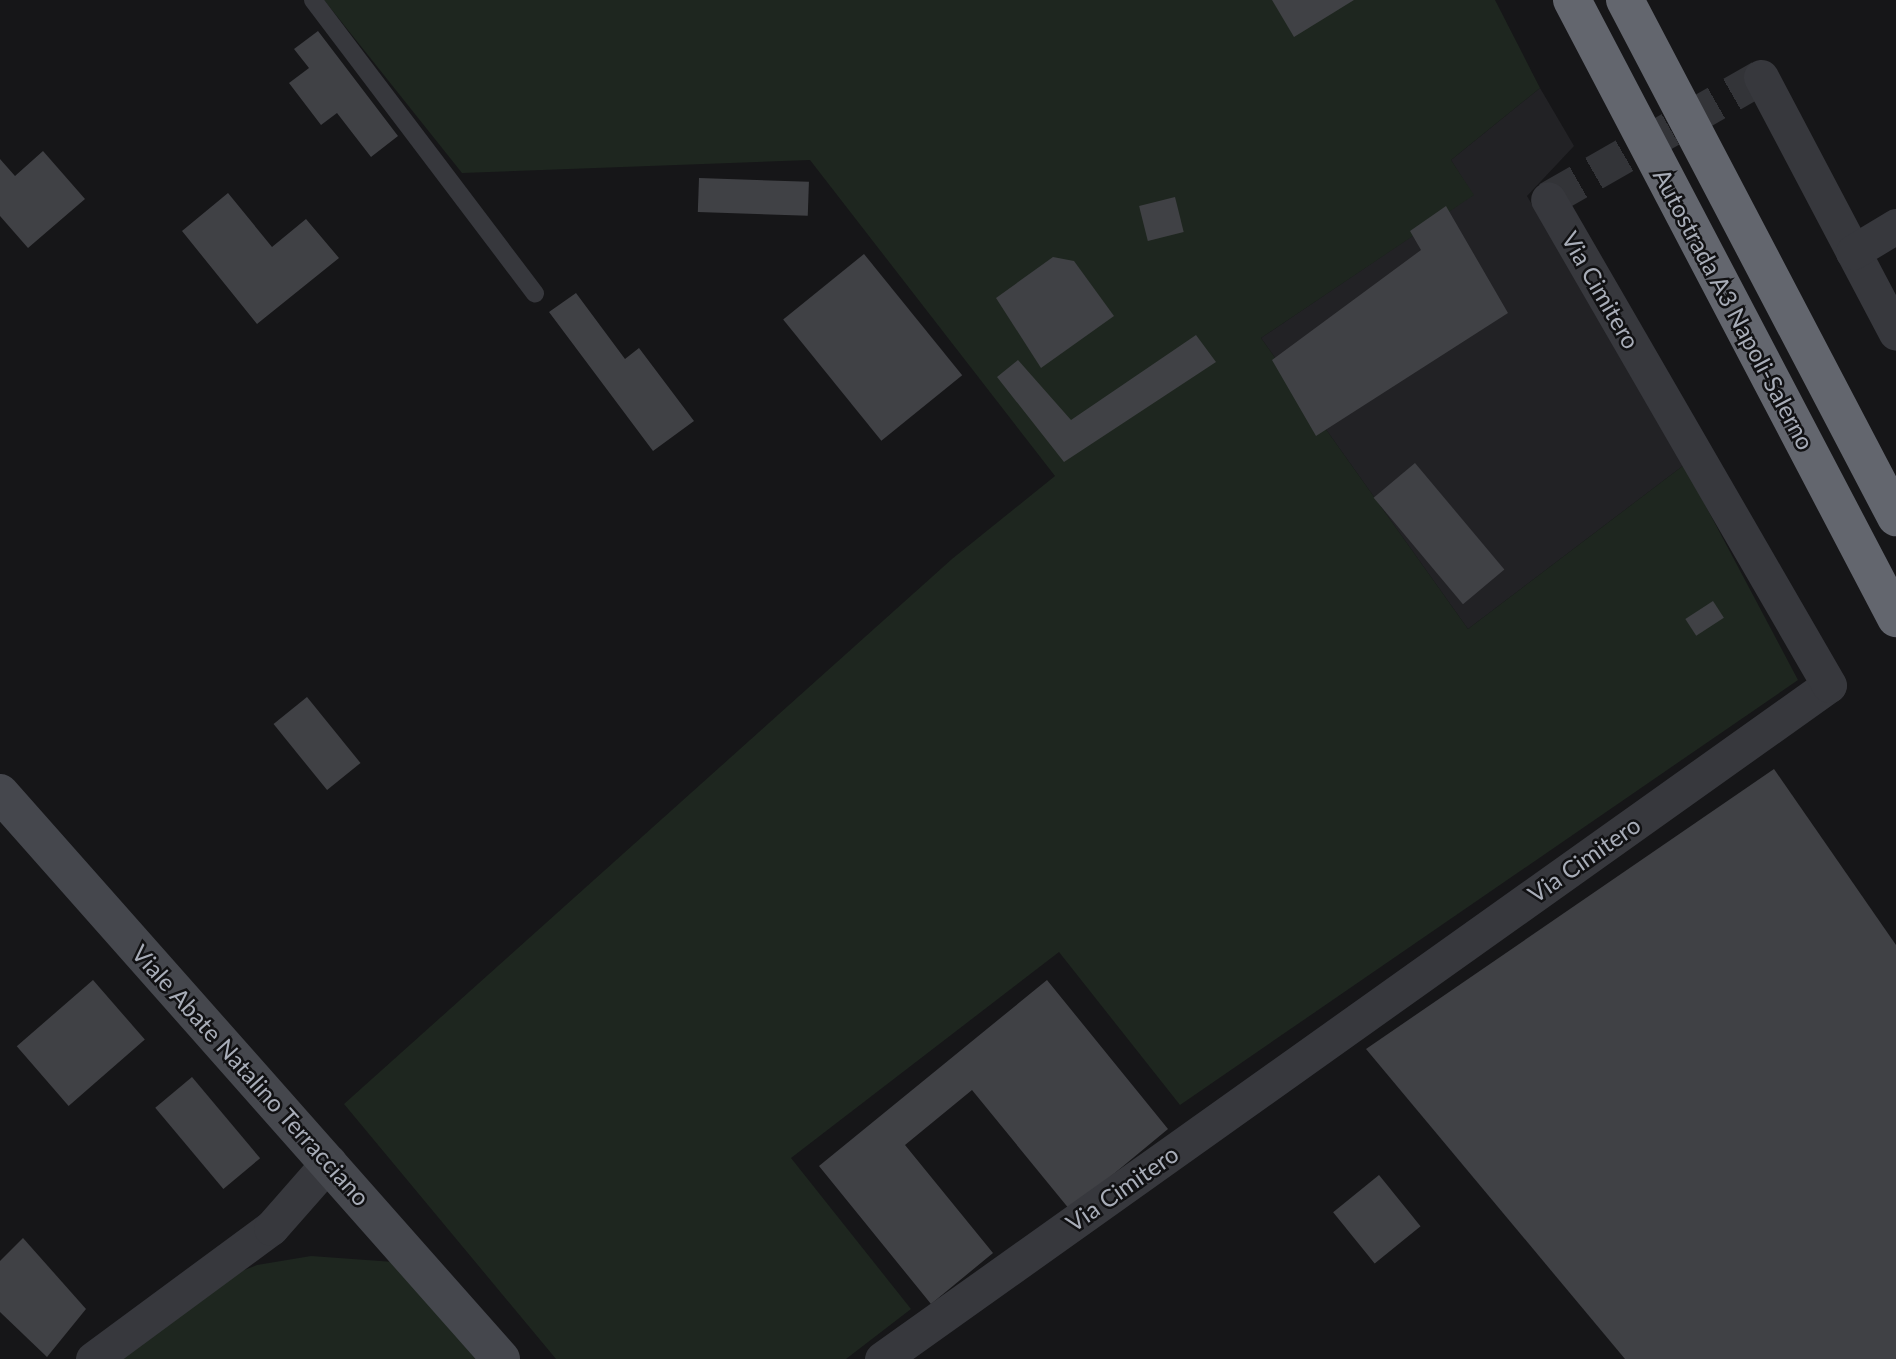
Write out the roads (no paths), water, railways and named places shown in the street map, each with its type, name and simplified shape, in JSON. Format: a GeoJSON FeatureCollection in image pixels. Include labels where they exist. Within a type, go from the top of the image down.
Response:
{"type":"FeatureCollection","features":[{"type":"Feature","properties":{"kind":"highway","name":"Autostrada A3 Napoli-Salerno"},"geometry":{"type":"LineString","coordinates":[[1572,0],[1896,618]]}},
{"type":"Feature","properties":{"kind":"highway","name":"Autostrada A3 Napoli-Salerno"},"geometry":{"type":"LineString","coordinates":[[1625,0],[1896,517]]}},
{"type":"Feature","properties":{"kind":"street"},"geometry":{"type":"LineString","coordinates":[[1761,77],[1896,333]]}},
{"type":"Feature","properties":{"kind":"street","name":"Via Cimitero"},"geometry":{"type":"LineString","coordinates":[[882,1359],[1829,685],[1548,199]]}},
{"type":"Feature","properties":{"kind":"street"},"geometry":{"type":"LineString","coordinates":[[1853,252],[1896,226]]}},
{"type":"Feature","properties":{"kind":"street","name":"Viale Abate Natalino Terracciano"},"geometry":{"type":"LineString","coordinates":[[0,793],[501,1359]]}},
{"type":"Feature","properties":{"kind":"street"},"geometry":{"type":"LineString","coordinates":[[93,1359],[271,1228],[329,1162]]}},
{"type":"Feature","properties":{"kind":"lane"},"geometry":{"type":"LineString","coordinates":[[313,0],[535,294]]}},
{"type":"Feature","properties":{"kind":"tunnel"},"geometry":{"type":"LineString","coordinates":[[1548,199],[1761,77]]}}]}
